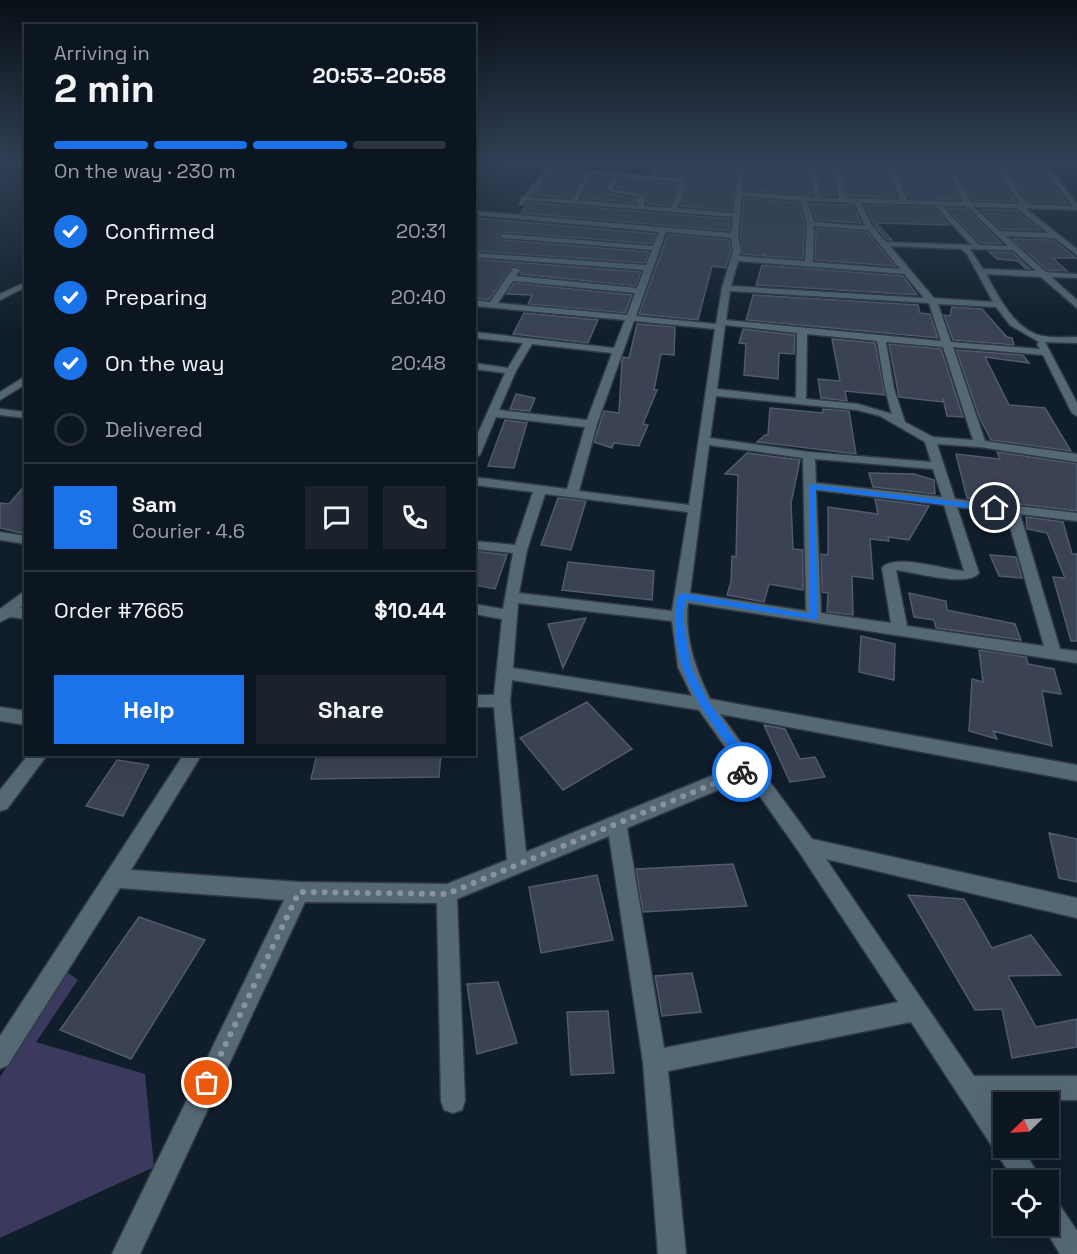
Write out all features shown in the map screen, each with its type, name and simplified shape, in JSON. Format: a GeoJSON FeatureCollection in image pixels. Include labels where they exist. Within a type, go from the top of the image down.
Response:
{"type":"FeatureCollection","features":[{"type":"Feature","properties":{"kind":"street"},"geometry":{"type":"LineString","coordinates":[[502,220],[734,236]]}},
{"type":"Feature","properties":{"kind":"street"},"geometry":{"type":"LineString","coordinates":[[736,220],[736,251],[726,288],[679,617],[686,667],[705,704],[806,846],[993,1126]]}},
{"type":"Feature","properties":{"kind":"street"},"geometry":{"type":"LineString","coordinates":[[809,264],[810,220]]}},
{"type":"Feature","properties":{"kind":"street"},"geometry":{"type":"LineString","coordinates":[[866,220],[870,228],[933,303],[949,344],[980,444]]}},
{"type":"Feature","properties":{"kind":"street"},"geometry":{"type":"LineString","coordinates":[[951,220],[977,248]]}},
{"type":"Feature","properties":{"kind":"street"},"geometry":{"type":"LineString","coordinates":[[985,220],[1077,305]]}},
{"type":"Feature","properties":{"kind":"street"},"geometry":{"type":"LineString","coordinates":[[1036,220],[1077,253]]}},
{"type":"Feature","properties":{"kind":"street"},"geometry":{"type":"LineString","coordinates":[[491,256],[512,222]]}},
{"type":"Feature","properties":{"kind":"street"},"geometry":{"type":"LineString","coordinates":[[811,224],[870,228]]}},
{"type":"Feature","properties":{"kind":"street"},"geometry":{"type":"LineString","coordinates":[[572,494],[591,424],[628,318],[663,230]]}},
{"type":"Feature","properties":{"kind":"street"},"geometry":{"type":"LineString","coordinates":[[1000,233],[1055,236]]}},
{"type":"Feature","properties":{"kind":"street"},"geometry":{"type":"LineString","coordinates":[[504,236],[656,248]]}},
{"type":"Feature","properties":{"kind":"street"},"geometry":{"type":"LineString","coordinates":[[884,244],[965,249],[1016,248]]}},
{"type":"Feature","properties":{"kind":"street"},"geometry":{"type":"LineString","coordinates":[[965,249],[970,252],[978,271],[1013,323],[1039,339],[1077,413]]}},
{"type":"Feature","properties":{"kind":"street"},"geometry":{"type":"LineString","coordinates":[[476,255],[648,268]]}},
{"type":"Feature","properties":{"kind":"street"},"geometry":{"type":"LineString","coordinates":[[492,305],[512,278],[521,258]]}},
{"type":"Feature","properties":{"kind":"street"},"geometry":{"type":"LineString","coordinates":[[734,258],[908,272]]}},
{"type":"Feature","properties":{"kind":"street"},"geometry":{"type":"LineString","coordinates":[[978,271],[1077,276]]}},
{"type":"Feature","properties":{"kind":"street"},"geometry":{"type":"LineString","coordinates":[[512,278],[639,291]]}},
{"type":"Feature","properties":{"kind":"street"},"geometry":{"type":"LineString","coordinates":[[0,297],[23,287]]}},
{"type":"Feature","properties":{"kind":"street"},"geometry":{"type":"LineString","coordinates":[[726,288],[933,303],[999,305]]}},
{"type":"Feature","properties":{"kind":"street"},"geometry":{"type":"LineString","coordinates":[[476,303],[1046,352]]}},
{"type":"Feature","properties":{"kind":"street"},"geometry":{"type":"LineString","coordinates":[[801,401],[802,331]]}},
{"type":"Feature","properties":{"kind":"street"},"geometry":{"type":"LineString","coordinates":[[476,335],[617,351]]}},
{"type":"Feature","properties":{"kind":"street"},"geometry":{"type":"LineString","coordinates":[[881,339],[888,371],[889,389],[900,422]]}},
{"type":"Feature","properties":{"kind":"street"},"geometry":{"type":"LineString","coordinates":[[1039,339],[1077,340]]}},
{"type":"Feature","properties":{"kind":"street"},"geometry":{"type":"LineString","coordinates":[[476,451],[511,371],[529,341]]}},
{"type":"Feature","properties":{"kind":"street"},"geometry":{"type":"LineString","coordinates":[[476,366],[511,371]]}},
{"type":"Feature","properties":{"kind":"street"},"geometry":{"type":"LineString","coordinates":[[0,397],[24,381]]}},
{"type":"Feature","properties":{"kind":"street"},"geometry":{"type":"LineString","coordinates":[[711,392],[858,406],[884,414],[930,440],[980,444],[1077,458]]}},
{"type":"Feature","properties":{"kind":"street"},"geometry":{"type":"LineString","coordinates":[[0,411],[24,415]]}},
{"type":"Feature","properties":{"kind":"street"},"geometry":{"type":"LineString","coordinates":[[493,413],[591,424]]}},
{"type":"Feature","properties":{"kind":"street"},"geometry":{"type":"LineString","coordinates":[[900,631],[889,568],[895,565],[965,576],[972,573],[952,503],[930,440]]}},
{"type":"Feature","properties":{"kind":"street"},"geometry":{"type":"LineString","coordinates":[[704,441],[809,455],[939,466]]}},
{"type":"Feature","properties":{"kind":"street"},"geometry":{"type":"LineString","coordinates":[[809,455],[814,618]]}},
{"type":"Feature","properties":{"kind":"street"},"geometry":{"type":"LineString","coordinates":[[476,481],[694,509]]}},
{"type":"Feature","properties":{"kind":"street"},"geometry":{"type":"LineString","coordinates":[[811,486],[1077,517]]}},
{"type":"Feature","properties":{"kind":"street"},"geometry":{"type":"LineString","coordinates":[[517,865],[502,701],[511,597],[520,550],[540,489]]}},
{"type":"Feature","properties":{"kind":"street"},"geometry":{"type":"LineString","coordinates":[[1012,510],[1054,653]]}},
{"type":"Feature","properties":{"kind":"street"},"geometry":{"type":"LineString","coordinates":[[0,536],[24,540]]}},
{"type":"Feature","properties":{"kind":"street"},"geometry":{"type":"LineString","coordinates":[[476,545],[520,550]]}},
{"type":"Feature","properties":{"kind":"street"},"geometry":{"type":"LineString","coordinates":[[4,614],[24,597]]}},
{"type":"Feature","properties":{"kind":"street"},"geometry":{"type":"LineString","coordinates":[[511,597],[679,617]]}},
{"type":"Feature","properties":{"kind":"street"},"geometry":{"type":"LineString","coordinates":[[682,597],[1077,657]]}},
{"type":"Feature","properties":{"kind":"street"},"geometry":{"type":"LineString","coordinates":[[476,609],[510,615]]}},
{"type":"Feature","properties":{"kind":"street"},"geometry":{"type":"LineString","coordinates":[[4,614],[24,614]]}},
{"type":"Feature","properties":{"kind":"street"},"geometry":{"type":"LineString","coordinates":[[505,673],[705,704],[1077,773]]}},
{"type":"Feature","properties":{"kind":"street"},"geometry":{"type":"LineString","coordinates":[[476,701],[502,701]]}},
{"type":"Feature","properties":{"kind":"street"},"geometry":{"type":"LineString","coordinates":[[0,714],[24,718]]}},
{"type":"Feature","properties":{"kind":"street"},"geometry":{"type":"LineString","coordinates":[[0,803],[38,756]]}},
{"type":"Feature","properties":{"kind":"street"},"geometry":{"type":"LineString","coordinates":[[0,1058],[194,756]]}},
{"type":"Feature","properties":{"kind":"street"},"geometry":{"type":"LineString","coordinates":[[115,878],[299,892],[447,894],[751,768]]}},
{"type":"Feature","properties":{"kind":"street"},"geometry":{"type":"LineString","coordinates":[[617,824],[655,1062],[672,1254]]}},
{"type":"Feature","properties":{"kind":"street"},"geometry":{"type":"LineString","coordinates":[[806,846],[1077,908]]}},
{"type":"Feature","properties":{"kind":"street"},"geometry":{"type":"LineString","coordinates":[[126,1254],[299,892]]}},
{"type":"Feature","properties":{"kind":"street"},"geometry":{"type":"LineString","coordinates":[[447,894],[453,1101]]}},
{"type":"Feature","properties":{"kind":"street"},"geometry":{"type":"LineString","coordinates":[[655,1062],[916,1011]]}},
{"type":"Feature","properties":{"kind":"street"},"geometry":{"type":"LineString","coordinates":[[968,1088],[1077,1088]]}},
{"type":"Feature","properties":{"kind":"street"},"geometry":{"type":"LineString","coordinates":[[1059,1227],[1076,1254]]}},
{"type":"Feature","properties":{"kind":"shaded area"},"geometry":{"type":"Polygon","coordinates":[[[67,972],[78,980],[36,1042],[145,1074],[154,1167],[0,1238],[0,1077],[67,972]]]}},
{"type":"Feature","properties":{"kind":"building"},"geometry":{"type":"Polygon","coordinates":[[[476,220],[656,234],[652,244],[504,232],[498,235],[504,240],[649,252],[645,263],[476,251],[476,220]]]}},
{"type":"Feature","properties":{"kind":"building"},"geometry":{"type":"Polygon","coordinates":[[[596,220],[730,220],[729,231],[596,220]]]}},
{"type":"Feature","properties":{"kind":"building"},"geometry":{"type":"Polygon","coordinates":[[[742,220],[804,220],[803,259],[765,256],[766,253],[763,256],[742,254],[740,236],[742,220]]]}},
{"type":"Feature","properties":{"kind":"building"},"geometry":{"type":"Polygon","coordinates":[[[816,220],[859,220],[861,223],[816,220]]]}},
{"type":"Feature","properties":{"kind":"building"},"geometry":{"type":"Polygon","coordinates":[[[872,220],[944,220],[949,225],[876,223],[892,240],[887,240],[872,220]]]}},
{"type":"Feature","properties":{"kind":"building"},"geometry":{"type":"Polygon","coordinates":[[[958,220],[977,220],[1002,244],[980,243],[958,220]]]}},
{"type":"Feature","properties":{"kind":"building"},"geometry":{"type":"Polygon","coordinates":[[[991,220],[1027,220],[1041,230],[1001,229],[991,220]]]}},
{"type":"Feature","properties":{"kind":"building"},"geometry":{"type":"Polygon","coordinates":[[[816,228],[867,232],[895,266],[815,260],[816,228]]]}},
{"type":"Feature","properties":{"kind":"building"},"geometry":{"type":"Polygon","coordinates":[[[668,234],[729,240],[731,251],[726,268],[712,266],[698,320],[639,314],[668,234]]]}},
{"type":"Feature","properties":{"kind":"building"},"geometry":{"type":"Polygon","coordinates":[[[1012,239],[1053,240],[1076,258],[1053,258],[1067,271],[1047,270],[1012,239]]]}},
{"type":"Feature","properties":{"kind":"building"},"geometry":{"type":"Polygon","coordinates":[[[989,252],[1012,252],[1030,269],[1025,268],[1018,261],[997,259],[989,252]]]}},
{"type":"Feature","properties":{"kind":"building"},"geometry":{"type":"Polygon","coordinates":[[[476,259],[641,272],[636,286],[520,274],[521,268],[513,266],[489,300],[476,298],[476,259]]]}},
{"type":"Feature","properties":{"kind":"building"},"geometry":{"type":"Polygon","coordinates":[[[762,265],[903,276],[917,295],[756,285],[762,265]]]}},
{"type":"Feature","properties":{"kind":"building"},"geometry":{"type":"Polygon","coordinates":[[[514,283],[632,295],[625,313],[528,304],[532,295],[507,294],[514,283]]]}},
{"type":"Feature","properties":{"kind":"building"},"geometry":{"type":"Polygon","coordinates":[[[753,295],[918,305],[920,313],[930,314],[938,338],[746,320],[753,295]]]}},
{"type":"Feature","properties":{"kind":"building"},"geometry":{"type":"Polygon","coordinates":[[[952,307],[982,309],[1007,337],[1012,338],[1014,345],[953,340],[944,315],[950,316],[952,307]]]}},
{"type":"Feature","properties":{"kind":"building"},"geometry":{"type":"Polygon","coordinates":[[[524,313],[598,320],[588,343],[513,334],[524,313]]]}},
{"type":"Feature","properties":{"kind":"building"},"geometry":{"type":"Polygon","coordinates":[[[637,324],[675,327],[674,355],[661,354],[654,390],[657,390],[643,424],[648,425],[639,446],[614,443],[612,448],[594,442],[604,411],[619,413],[622,360],[623,357],[629,358],[637,324]]]}},
{"type":"Feature","properties":{"kind":"building"},"geometry":{"type":"Polygon","coordinates":[[[743,329],[795,335],[794,354],[779,353],[778,379],[744,375],[746,344],[739,343],[743,329]]]}},
{"type":"Feature","properties":{"kind":"building"},"geometry":{"type":"Polygon","coordinates":[[[832,339],[875,343],[885,395],[845,391],[847,401],[821,398],[818,379],[840,381],[832,339]]]}},
{"type":"Feature","properties":{"kind":"building"},"geometry":{"type":"Polygon","coordinates":[[[889,344],[941,349],[963,417],[947,416],[943,398],[943,402],[899,397],[889,344]]]}},
{"type":"Feature","properties":{"kind":"building"},"geometry":{"type":"Polygon","coordinates":[[[956,350],[1023,355],[1029,363],[985,357],[1009,405],[1045,408],[1071,451],[991,440],[980,419],[956,350]]]}},
{"type":"Feature","properties":{"kind":"building"},"geometry":{"type":"Polygon","coordinates":[[[516,394],[535,398],[530,411],[510,409],[516,394]]]}},
{"type":"Feature","properties":{"kind":"building"},"geometry":{"type":"Polygon","coordinates":[[[770,408],[823,413],[823,409],[849,411],[856,454],[757,442],[768,435],[770,408]]]}},
{"type":"Feature","properties":{"kind":"building"},"geometry":{"type":"Polygon","coordinates":[[[505,420],[527,423],[514,468],[488,466],[505,420]]]}},
{"type":"Feature","properties":{"kind":"building"},"geometry":{"type":"Polygon","coordinates":[[[997,452],[1077,464],[1077,511],[967,498],[956,454],[1000,459],[997,452]]]}},
{"type":"Feature","properties":{"kind":"building"},"geometry":{"type":"Polygon","coordinates":[[[747,453],[800,460],[791,503],[793,549],[803,550],[803,590],[769,584],[764,602],[727,595],[731,582],[732,556],[736,557],[738,475],[725,474],[747,453]]]}},
{"type":"Feature","properties":{"kind":"building"},"geometry":{"type":"Polygon","coordinates":[[[869,473],[914,474],[934,480],[935,494],[873,487],[869,473]]]}},
{"type":"Feature","properties":{"kind":"building"},"geometry":{"type":"Polygon","coordinates":[[[24,486],[24,534],[0,528],[0,503],[9,504],[24,486]]]}},
{"type":"Feature","properties":{"kind":"building"},"geometry":{"type":"Polygon","coordinates":[[[558,498],[586,501],[571,550],[541,545],[558,498]]]}},
{"type":"Feature","properties":{"kind":"building"},"geometry":{"type":"Polygon","coordinates":[[[875,499],[929,506],[909,540],[888,537],[889,541],[870,539],[873,579],[852,576],[853,615],[827,612],[828,593],[822,592],[821,554],[828,555],[828,507],[878,514],[875,499]]]}},
{"type":"Feature","properties":{"kind":"building"},"geometry":{"type":"Polygon","coordinates":[[[1026,517],[1063,522],[1072,554],[1077,554],[1077,641],[1071,641],[1053,577],[1065,578],[1047,533],[1027,529],[1026,517]]]}},
{"type":"Feature","properties":{"kind":"building"},"geometry":{"type":"Polygon","coordinates":[[[476,551],[507,555],[495,589],[476,585],[476,551]]]}},
{"type":"Feature","properties":{"kind":"building"},"geometry":{"type":"Polygon","coordinates":[[[990,555],[1016,557],[1022,578],[999,576],[990,555]]]}},
{"type":"Feature","properties":{"kind":"building"},"geometry":{"type":"Polygon","coordinates":[[[568,562],[654,571],[652,600],[562,590],[568,562]]]}},
{"type":"Feature","properties":{"kind":"building"},"geometry":{"type":"Polygon","coordinates":[[[909,593],[946,601],[947,610],[1015,624],[1021,640],[936,628],[934,620],[914,617],[909,593]]]}},
{"type":"Feature","properties":{"kind":"building"},"geometry":{"type":"Polygon","coordinates":[[[586,618],[563,668],[548,624],[586,618]]]}},
{"type":"Feature","properties":{"kind":"building"},"geometry":{"type":"Polygon","coordinates":[[[861,636],[895,644],[894,680],[859,672],[861,636]]]}},
{"type":"Feature","properties":{"kind":"building"},"geometry":{"type":"Polygon","coordinates":[[[979,650],[1026,657],[1028,664],[1054,669],[1061,694],[1042,691],[1052,746],[993,731],[997,739],[969,731],[972,679],[983,682],[979,650]]]}},
{"type":"Feature","properties":{"kind":"building"},"geometry":{"type":"Polygon","coordinates":[[[587,702],[632,749],[563,790],[520,738],[587,702]]]}},
{"type":"Feature","properties":{"kind":"building"},"geometry":{"type":"Polygon","coordinates":[[[764,725],[785,729],[800,759],[815,757],[825,777],[790,782],[764,725]]]}},
{"type":"Feature","properties":{"kind":"building"},"geometry":{"type":"Polygon","coordinates":[[[317,756],[441,756],[439,777],[311,779],[317,756]]]}},
{"type":"Feature","properties":{"kind":"building"},"geometry":{"type":"Polygon","coordinates":[[[117,760],[149,765],[123,816],[86,806],[117,760]]]}},
{"type":"Feature","properties":{"kind":"building"},"geometry":{"type":"Polygon","coordinates":[[[1049,833],[1077,839],[1077,882],[1059,878],[1049,833]]]}},
{"type":"Feature","properties":{"kind":"building"},"geometry":{"type":"Polygon","coordinates":[[[733,864],[747,906],[643,912],[636,869],[733,864]]]}},
{"type":"Feature","properties":{"kind":"building"},"geometry":{"type":"Polygon","coordinates":[[[597,875],[613,940],[541,953],[529,887],[597,875]]]}},
{"type":"Feature","properties":{"kind":"building"},"geometry":{"type":"Polygon","coordinates":[[[908,895],[964,899],[992,948],[1031,935],[1061,975],[1008,976],[1036,1027],[1077,1019],[1077,1047],[1012,1058],[1002,1009],[975,1010],[908,895]]]}},
{"type":"Feature","properties":{"kind":"building"},"geometry":{"type":"Polygon","coordinates":[[[139,917],[205,940],[131,1059],[60,1030],[139,917]]]}},
{"type":"Feature","properties":{"kind":"building"},"geometry":{"type":"Polygon","coordinates":[[[692,973],[701,1012],[662,1016],[655,976],[692,973]]]}},
{"type":"Feature","properties":{"kind":"building"},"geometry":{"type":"Polygon","coordinates":[[[498,982],[517,1043],[477,1054],[467,984],[498,982]]]}},
{"type":"Feature","properties":{"kind":"building"},"geometry":{"type":"Polygon","coordinates":[[[608,1011],[614,1073],[571,1075],[567,1012],[608,1011]]]}},
{"type":"Feature","properties":{"kind":"way so far"},"geometry":{"type":"LineString","coordinates":[[207,1083],[299,892],[447,894],[742,772]]}},
{"type":"Feature","properties":{"kind":"route"},"geometry":{"type":"LineString","coordinates":[[742,772],[751,768],[705,704],[686,667],[679,617],[682,597],[814,618],[811,486],[995,508]]}}]}
